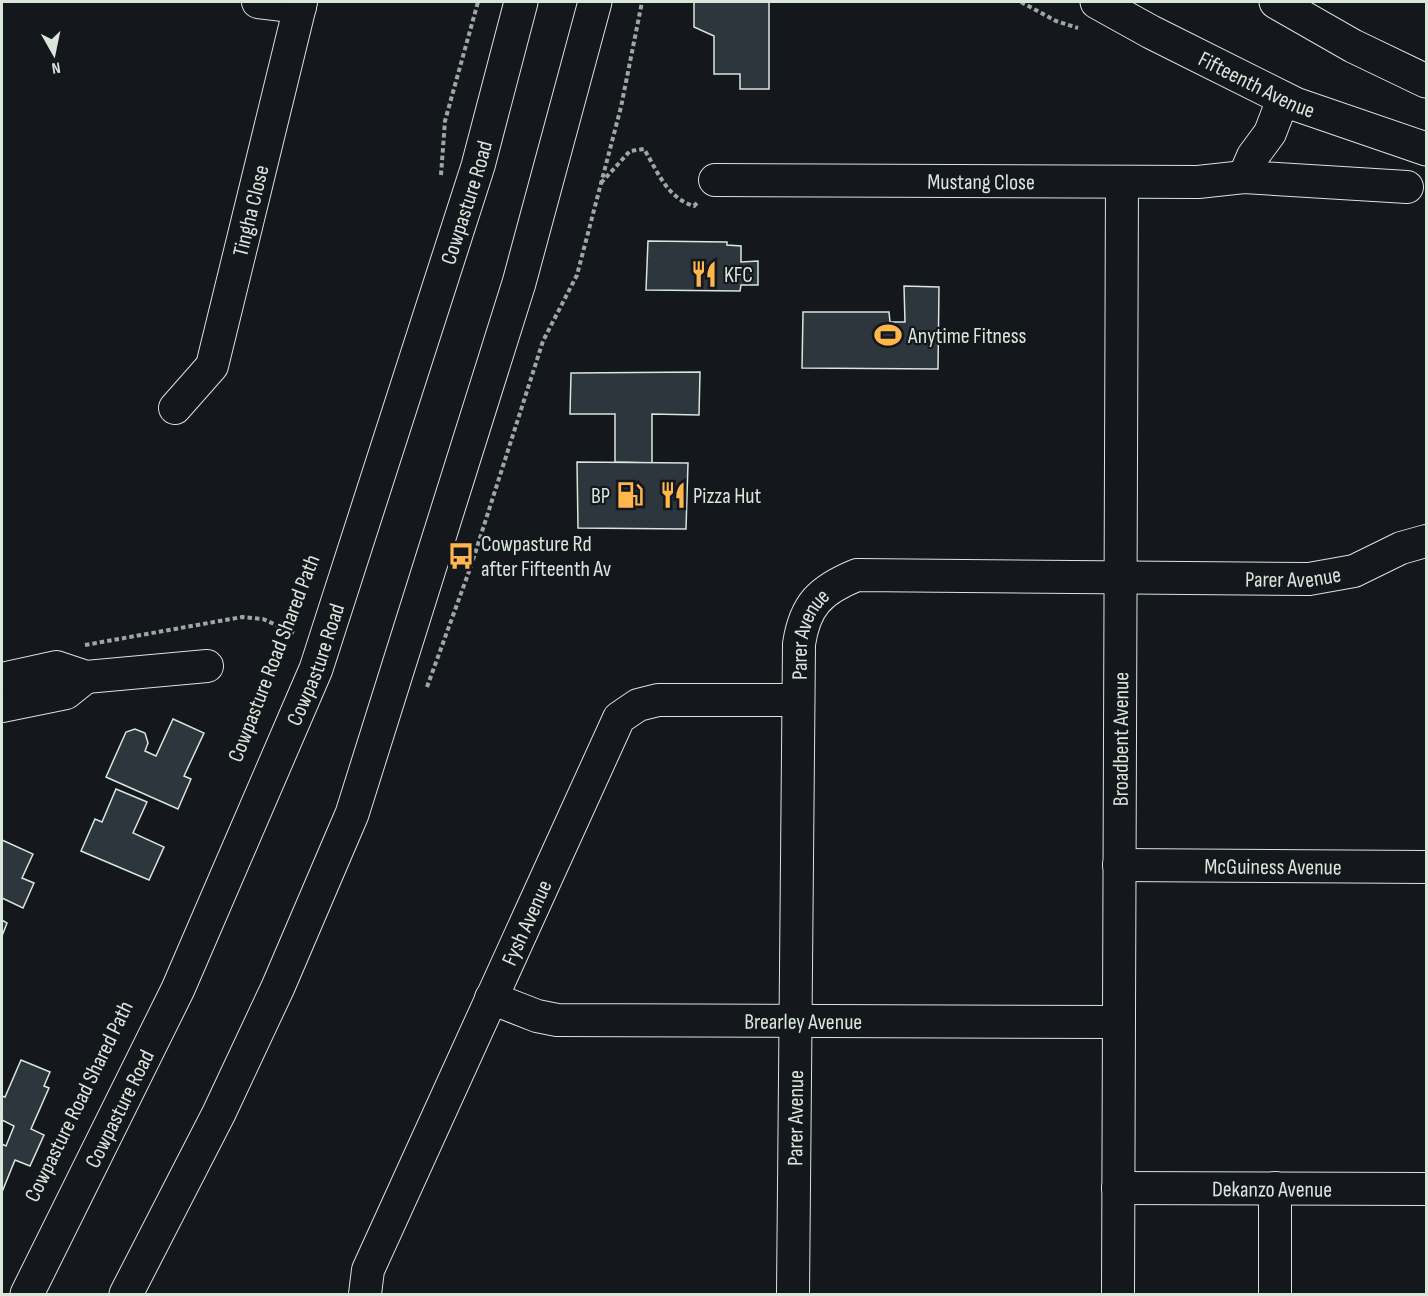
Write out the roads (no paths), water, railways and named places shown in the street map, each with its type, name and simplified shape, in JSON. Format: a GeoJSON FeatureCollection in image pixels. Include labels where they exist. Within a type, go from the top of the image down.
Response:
{"type":"FeatureCollection","features":[{"type":"Feature","properties":{"kind":"main road","name":"Cowpasture Road"},"geometry":{"type":"LineString","coordinates":[[27,1294],[178,990],[316,669],[478,166],[521,2]]}},
{"type":"Feature","properties":{"kind":"main road"},"geometry":{"type":"LineString","coordinates":[[126,1294],[219,1113],[269,1008],[352,814],[519,283],[595,2]]}},
{"type":"Feature","properties":{"kind":"main road","name":"Fifteenth Avenue"},"geometry":{"type":"LineString","coordinates":[[1097,2],[1283,99],[1426,149]]}},
{"type":"Feature","properties":{"kind":"main road"},"geometry":{"type":"LineString","coordinates":[[1276,2],[1353,46],[1426,81]]}},
{"type":"Feature","properties":{"kind":"street"},"geometry":{"type":"LineString","coordinates":[[258,2],[300,4]]}},
{"type":"Feature","properties":{"kind":"street","name":"Tingha Close"},"geometry":{"type":"LineString","coordinates":[[175,408],[212,366],[300,4]]}},
{"type":"Feature","properties":{"kind":"street"},"geometry":{"type":"LineString","coordinates":[[1245,177],[1253,156],[1270,133],[1283,99]]}},
{"type":"Feature","properties":{"kind":"street","name":"Mustang Close"},"geometry":{"type":"LineString","coordinates":[[715,180],[1198,183],[1245,177],[1407,187]]}},
{"type":"Feature","properties":{"kind":"street","name":"Broadbent Avenue"},"geometry":{"type":"LineString","coordinates":[[1118,1294],[1122,182]]}},
{"type":"Feature","properties":{"kind":"street","name":"Parer Avenue"},"geometry":{"type":"LineString","coordinates":[[793,1294],[799,644],[802,622],[814,602],[833,585],[857,575],[1309,579],[1354,571],[1401,548],[1426,542]]}},
{"type":"Feature","properties":{"kind":"street"},"geometry":{"type":"LineString","coordinates":[[2,679],[56,667],[86,677],[207,666]]}},
{"type":"Feature","properties":{"kind":"street"},"geometry":{"type":"LineString","coordinates":[[2,706],[66,693],[86,677]]}},
{"type":"Feature","properties":{"kind":"street","name":"Fysh Avenue"},"geometry":{"type":"LineString","coordinates":[[365,1294],[368,1270],[619,718],[638,705],[658,700],[798,700]]}},
{"type":"Feature","properties":{"kind":"street","name":"McGuiness Avenue"},"geometry":{"type":"LineString","coordinates":[[1119,865],[1426,867]]}},
{"type":"Feature","properties":{"kind":"street","name":"Brearley Avenue"},"geometry":{"type":"LineString","coordinates":[[491,998],[537,1016],[557,1020],[1119,1022]]}},
{"type":"Feature","properties":{"kind":"street","name":"Dekanzo Avenue"},"geometry":{"type":"LineString","coordinates":[[1118,1188],[1426,1189]]}},
{"type":"Feature","properties":{"kind":"street"},"geometry":{"type":"LineString","coordinates":[[1275,1188],[1275,1294]]}},
{"type":"Feature","properties":{"kind":"place","name":"KFC"},"geometry":{"type":"Point","coordinates":[704,274]}},
{"type":"Feature","properties":{"kind":"place","name":"Anytime Fitness"},"geometry":{"type":"Point","coordinates":[888,335]}},
{"type":"Feature","properties":{"kind":"place","name":"BP"},"geometry":{"type":"Point","coordinates":[630,495]}},
{"type":"Feature","properties":{"kind":"place","name":"Pizza Hut"},"geometry":{"type":"Point","coordinates":[673,495]}},
{"type":"Feature","properties":{"kind":"place","name":"Cowpasture Rd after Fifteenth Av"},"geometry":{"type":"Point","coordinates":[461,556]}}]}
